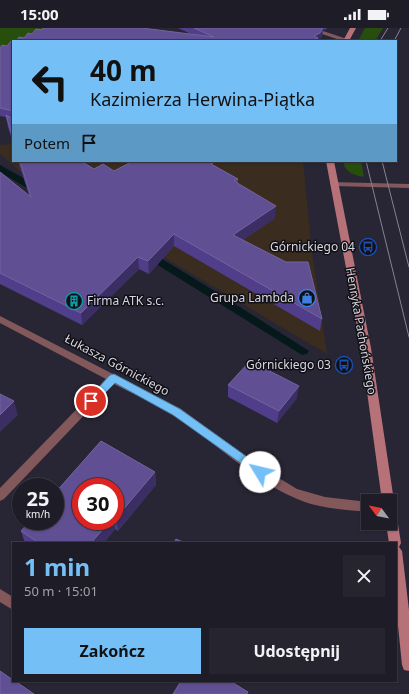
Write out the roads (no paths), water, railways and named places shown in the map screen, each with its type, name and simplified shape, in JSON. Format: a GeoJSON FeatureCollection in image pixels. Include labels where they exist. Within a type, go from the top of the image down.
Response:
{"type":"FeatureCollection","features":[{"type":"Feature","properties":{"kind":"street"},"geometry":{"type":"LineString","coordinates":[[307,28],[346,40],[354,28]]}},
{"type":"Feature","properties":{"kind":"street","name":"Henryka Pachońskiego"},"geometry":{"type":"LineString","coordinates":[[330,162],[366,348],[378,446],[387,494]]}},
{"type":"Feature","properties":{"kind":"street"},"geometry":{"type":"LineString","coordinates":[[334,184],[409,186]]}},
{"type":"Feature","properties":{"kind":"street","name":"Łukasza Górnickiego"},"geometry":{"type":"LineString","coordinates":[[0,319],[177,412],[260,472],[293,492],[324,502],[361,506]]}},
{"type":"Feature","properties":{"kind":"street"},"geometry":{"type":"LineString","coordinates":[[0,496],[114,378]]}},
{"type":"Feature","properties":{"kind":"street"},"geometry":{"type":"LineString","coordinates":[[393,530],[395,542]]}},
{"type":"Feature","properties":{"kind":"street"},"geometry":{"type":"LineString","coordinates":[[397,561],[409,664]]}},
{"type":"Feature","properties":{"kind":"street"},"geometry":{"type":"LineString","coordinates":[[0,595],[12,603]]}},
{"type":"Feature","properties":{"kind":"tram line"},"geometry":{"type":"LineString","coordinates":[[381,40],[388,28]]}},
{"type":"Feature","properties":{"kind":"tram line"},"geometry":{"type":"LineString","coordinates":[[395,40],[401,28]]}},
{"type":"Feature","properties":{"kind":"tram line"},"geometry":{"type":"LineString","coordinates":[[366,162],[409,337]]}},
{"type":"Feature","properties":{"kind":"tram line"},"geometry":{"type":"LineString","coordinates":[[382,162],[409,267]]}},
{"type":"Feature","properties":{"kind":"place","name":"Górnickiego 04"},"geometry":{"type":"Point","coordinates":[368,247]}},
{"type":"Feature","properties":{"kind":"place","name":"Grupa Lambda"},"geometry":{"type":"Point","coordinates":[307,298]}},
{"type":"Feature","properties":{"kind":"place","name":"Firma ATK s.c."},"geometry":{"type":"Point","coordinates":[74,301]}},
{"type":"Feature","properties":{"kind":"place","name":"Górnickiego 03"},"geometry":{"type":"Point","coordinates":[344,365]}}]}
